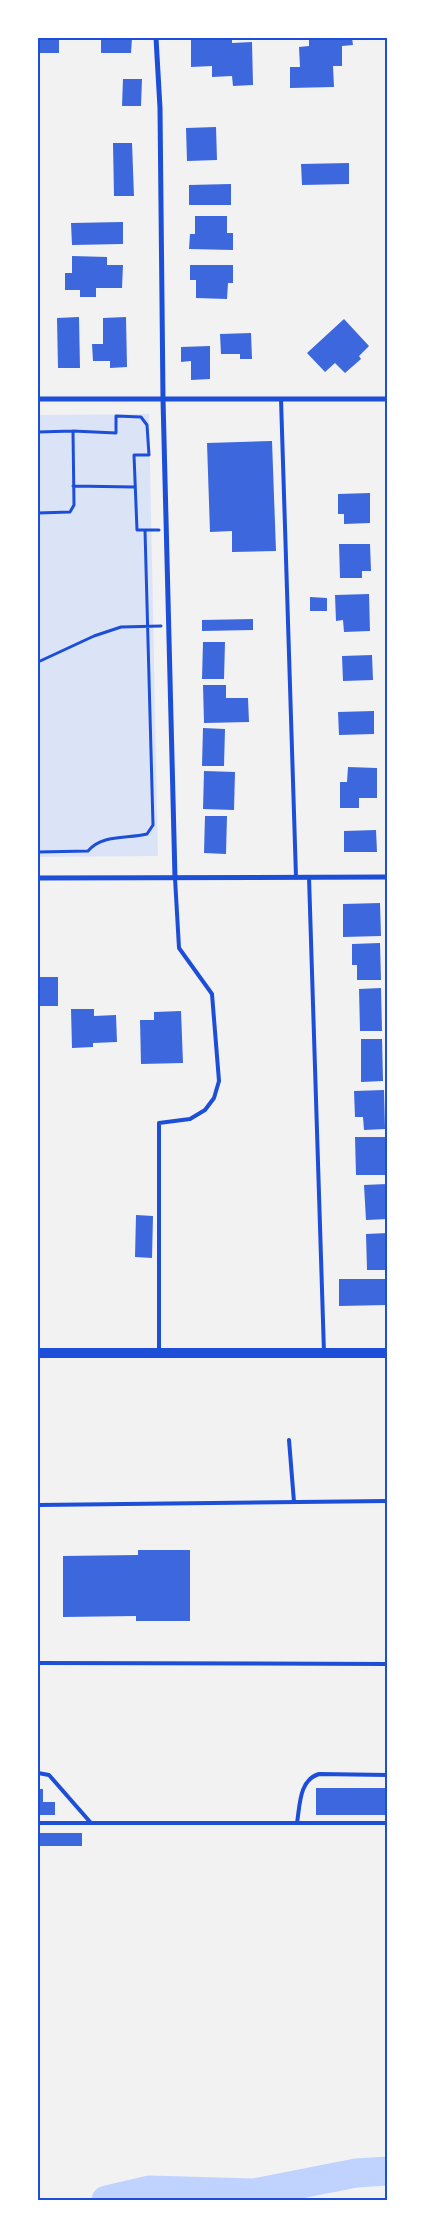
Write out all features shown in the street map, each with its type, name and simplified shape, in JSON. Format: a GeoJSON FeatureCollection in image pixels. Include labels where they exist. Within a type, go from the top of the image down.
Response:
{"type":"FeatureCollection","features":[{"type":"Feature","properties":{"kind":"main road"},"geometry":{"type":"LineString","coordinates":[[38,1353],[388,1354]]}},
{"type":"Feature","properties":{"kind":"street"},"geometry":{"type":"LineString","coordinates":[[156,38],[160,108],[163,400],[175,878]]}},
{"type":"Feature","properties":{"kind":"street"},"geometry":{"type":"LineString","coordinates":[[38,399],[388,399]]}},
{"type":"Feature","properties":{"kind":"street"},"geometry":{"type":"LineString","coordinates":[[38,878],[388,877]]}},
{"type":"Feature","properties":{"kind":"lane"},"geometry":{"type":"LineString","coordinates":[[281,399],[296,877]]}},
{"type":"Feature","properties":{"kind":"lane"},"geometry":{"type":"LineString","coordinates":[[308,877],[324,1353]]}},
{"type":"Feature","properties":{"kind":"lane"},"geometry":{"type":"LineString","coordinates":[[159,1352],[159,1124],[190,1119],[205,1110],[214,1098],[219,1081],[215,1006],[212,994],[205,982],[179,948],[175,878]]}},
{"type":"Feature","properties":{"kind":"lane"},"geometry":{"type":"LineString","coordinates":[[289,1440],[294,1502]]}},
{"type":"Feature","properties":{"kind":"lane"},"geometry":{"type":"LineString","coordinates":[[38,1505],[388,1501]]}},
{"type":"Feature","properties":{"kind":"lane"},"geometry":{"type":"LineString","coordinates":[[38,1663],[388,1664]]}},
{"type":"Feature","properties":{"kind":"lane"},"geometry":{"type":"LineString","coordinates":[[38,1773],[49,1775],[92,1823]]}},
{"type":"Feature","properties":{"kind":"lane"},"geometry":{"type":"LineString","coordinates":[[297,1823],[304,1786],[312,1776],[319,1774],[388,1775]]}},
{"type":"Feature","properties":{"kind":"lane"},"geometry":{"type":"LineString","coordinates":[[38,1823],[388,1823]]}},
{"type":"Feature","properties":{"kind":"path"},"geometry":{"type":"LineString","coordinates":[[38,432],[116,432],[116,416],[141,417],[147,425],[149,455],[134,455],[137,530],[166,530]]}},
{"type":"Feature","properties":{"kind":"path"},"geometry":{"type":"LineString","coordinates":[[38,513],[70,512],[74,505],[73,431]]}},
{"type":"Feature","properties":{"kind":"path"},"geometry":{"type":"LineString","coordinates":[[73,486],[134,487]]}},
{"type":"Feature","properties":{"kind":"path"},"geometry":{"type":"LineString","coordinates":[[38,852],[88,851],[93,845],[106,839],[147,834],[153,825],[145,530]]}},
{"type":"Feature","properties":{"kind":"path"},"geometry":{"type":"LineString","coordinates":[[38,662],[94,636],[121,627],[169,625]]}},
{"type":"Feature","properties":{"kind":"shaded area"},"geometry":{"type":"Polygon","coordinates":[[[149,414],[158,856],[38,857],[38,415],[149,414]]]}},
{"type":"Feature","properties":{"kind":"building"},"geometry":{"type":"Polygon","coordinates":[[[38,38],[59,38],[59,53],[38,53],[38,38]]]}},
{"type":"Feature","properties":{"kind":"building"},"geometry":{"type":"Polygon","coordinates":[[[101,38],[132,38],[131,53],[101,53],[101,38]]]}},
{"type":"Feature","properties":{"kind":"building"},"geometry":{"type":"Polygon","coordinates":[[[191,38],[232,38],[232,43],[252,42],[253,85],[233,86],[232,76],[212,77],[212,66],[191,67],[191,38]]]}},
{"type":"Feature","properties":{"kind":"building"},"geometry":{"type":"Polygon","coordinates":[[[309,38],[352,38],[353,45],[342,46],[342,66],[333,66],[334,87],[290,88],[290,67],[300,67],[299,47],[309,46],[309,38]]]}},
{"type":"Feature","properties":{"kind":"building"},"geometry":{"type":"Polygon","coordinates":[[[123,79],[142,79],[141,106],[122,106],[123,79]]]}},
{"type":"Feature","properties":{"kind":"building"},"geometry":{"type":"Polygon","coordinates":[[[216,127],[217,160],[187,161],[186,128],[216,127]]]}},
{"type":"Feature","properties":{"kind":"building"},"geometry":{"type":"Polygon","coordinates":[[[113,143],[132,143],[134,196],[114,196],[113,143]]]}},
{"type":"Feature","properties":{"kind":"building"},"geometry":{"type":"Polygon","coordinates":[[[349,163],[349,184],[302,185],[301,164],[349,163]]]}},
{"type":"Feature","properties":{"kind":"building"},"geometry":{"type":"Polygon","coordinates":[[[231,184],[231,205],[189,205],[189,185],[231,184]]]}},
{"type":"Feature","properties":{"kind":"building"},"geometry":{"type":"Polygon","coordinates":[[[195,216],[227,216],[227,233],[233,233],[233,250],[189,249],[190,234],[195,234],[195,216]]]}},
{"type":"Feature","properties":{"kind":"building"},"geometry":{"type":"Polygon","coordinates":[[[123,222],[123,244],[72,245],[71,223],[123,222]]]}},
{"type":"Feature","properties":{"kind":"building"},"geometry":{"type":"Polygon","coordinates":[[[72,256],[107,257],[107,265],[123,265],[122,288],[96,288],[96,297],[80,297],[80,290],[65,290],[65,273],[72,273],[72,256]]]}},
{"type":"Feature","properties":{"kind":"building"},"geometry":{"type":"Polygon","coordinates":[[[190,265],[233,265],[233,283],[228,283],[227,299],[196,298],[196,280],[190,280],[190,265]]]}},
{"type":"Feature","properties":{"kind":"building"},"geometry":{"type":"Polygon","coordinates":[[[79,317],[80,368],[58,368],[57,318],[79,317]]]}},
{"type":"Feature","properties":{"kind":"building"},"geometry":{"type":"Polygon","coordinates":[[[126,317],[127,367],[110,368],[110,361],[93,361],[92,344],[103,344],[103,318],[126,317]]]}},
{"type":"Feature","properties":{"kind":"building"},"geometry":{"type":"Polygon","coordinates":[[[344,319],[369,346],[359,356],[361,359],[345,373],[335,363],[325,372],[307,353],[344,319]]]}},
{"type":"Feature","properties":{"kind":"building"},"geometry":{"type":"Polygon","coordinates":[[[251,333],[252,359],[240,359],[240,354],[221,354],[220,334],[251,333]]]}},
{"type":"Feature","properties":{"kind":"building"},"geometry":{"type":"Polygon","coordinates":[[[210,346],[210,379],[191,380],[191,361],[181,362],[181,347],[210,346]]]}},
{"type":"Feature","properties":{"kind":"building"},"geometry":{"type":"Polygon","coordinates":[[[272,441],[276,551],[232,552],[232,531],[210,532],[207,443],[272,441]]]}},
{"type":"Feature","properties":{"kind":"building"},"geometry":{"type":"Polygon","coordinates":[[[370,493],[370,523],[344,524],[344,514],[338,514],[338,494],[370,493]]]}},
{"type":"Feature","properties":{"kind":"building"},"geometry":{"type":"Polygon","coordinates":[[[339,544],[370,544],[371,571],[362,571],[362,578],[340,578],[339,544]]]}},
{"type":"Feature","properties":{"kind":"building"},"geometry":{"type":"Polygon","coordinates":[[[369,594],[370,631],[344,632],[343,620],[336,621],[335,595],[369,594]]]}},
{"type":"Feature","properties":{"kind":"building"},"geometry":{"type":"Polygon","coordinates":[[[310,597],[327,598],[327,611],[310,611],[310,597]]]}},
{"type":"Feature","properties":{"kind":"building"},"geometry":{"type":"Polygon","coordinates":[[[253,619],[253,630],[202,631],[202,620],[253,619]]]}},
{"type":"Feature","properties":{"kind":"building"},"geometry":{"type":"Polygon","coordinates":[[[203,642],[225,642],[224,679],[202,679],[203,642]]]}},
{"type":"Feature","properties":{"kind":"building"},"geometry":{"type":"Polygon","coordinates":[[[372,655],[373,680],[343,681],[342,656],[372,655]]]}},
{"type":"Feature","properties":{"kind":"building"},"geometry":{"type":"Polygon","coordinates":[[[203,685],[226,685],[226,698],[248,698],[249,722],[204,723],[203,685]]]}},
{"type":"Feature","properties":{"kind":"building"},"geometry":{"type":"Polygon","coordinates":[[[374,711],[374,734],[339,735],[338,712],[374,711]]]}},
{"type":"Feature","properties":{"kind":"building"},"geometry":{"type":"Polygon","coordinates":[[[203,728],[225,729],[224,766],[202,766],[203,728]]]}},
{"type":"Feature","properties":{"kind":"building"},"geometry":{"type":"Polygon","coordinates":[[[348,767],[377,768],[377,798],[359,798],[359,808],[340,808],[340,782],[347,782],[348,767]]]}},
{"type":"Feature","properties":{"kind":"building"},"geometry":{"type":"Polygon","coordinates":[[[204,771],[235,772],[234,810],[203,809],[204,771]]]}},
{"type":"Feature","properties":{"kind":"building"},"geometry":{"type":"Polygon","coordinates":[[[205,816],[227,816],[226,854],[204,853],[205,816]]]}},
{"type":"Feature","properties":{"kind":"building"},"geometry":{"type":"Polygon","coordinates":[[[376,830],[377,852],[344,852],[344,831],[376,830]]]}},
{"type":"Feature","properties":{"kind":"building"},"geometry":{"type":"Polygon","coordinates":[[[380,903],[381,936],[343,937],[343,904],[380,903]]]}},
{"type":"Feature","properties":{"kind":"building"},"geometry":{"type":"Polygon","coordinates":[[[380,943],[381,980],[357,980],[357,965],[352,965],[352,944],[380,943]]]}},
{"type":"Feature","properties":{"kind":"building"},"geometry":{"type":"Polygon","coordinates":[[[38,977],[58,977],[58,1006],[38,1006],[38,977]]]}},
{"type":"Feature","properties":{"kind":"building"},"geometry":{"type":"Polygon","coordinates":[[[381,988],[382,1031],[360,1031],[359,989],[381,988]]]}},
{"type":"Feature","properties":{"kind":"building"},"geometry":{"type":"Polygon","coordinates":[[[71,1009],[94,1009],[94,1016],[116,1015],[117,1042],[93,1043],[93,1047],[72,1048],[71,1009]]]}},
{"type":"Feature","properties":{"kind":"building"},"geometry":{"type":"Polygon","coordinates":[[[181,1011],[183,1063],[141,1064],[140,1020],[154,1020],[154,1012],[181,1011]]]}},
{"type":"Feature","properties":{"kind":"building"},"geometry":{"type":"Polygon","coordinates":[[[361,1039],[382,1039],[383,1081],[361,1082],[361,1039]]]}},
{"type":"Feature","properties":{"kind":"building"},"geometry":{"type":"Polygon","coordinates":[[[384,1090],[385,1129],[364,1130],[363,1117],[355,1117],[354,1091],[384,1090]]]}},
{"type":"Feature","properties":{"kind":"building"},"geometry":{"type":"Polygon","coordinates":[[[355,1137],[387,1137],[388,1175],[356,1175],[355,1137]]]}},
{"type":"Feature","properties":{"kind":"building"},"geometry":{"type":"Polygon","coordinates":[[[387,1184],[388,1219],[366,1220],[364,1185],[387,1184]]]}},
{"type":"Feature","properties":{"kind":"building"},"geometry":{"type":"Polygon","coordinates":[[[136,1215],[153,1216],[152,1258],[135,1257],[136,1215]]]}},
{"type":"Feature","properties":{"kind":"building"},"geometry":{"type":"Polygon","coordinates":[[[388,1233],[388,1270],[367,1270],[366,1234],[388,1233]]]}},
{"type":"Feature","properties":{"kind":"building"},"geometry":{"type":"Polygon","coordinates":[[[339,1279],[386,1279],[387,1305],[339,1306],[339,1279]]]}},
{"type":"Feature","properties":{"kind":"building"},"geometry":{"type":"Polygon","coordinates":[[[138,1550],[190,1550],[190,1621],[136,1621],[136,1616],[63,1617],[63,1556],[138,1555],[138,1550]]]}},
{"type":"Feature","properties":{"kind":"building"},"geometry":{"type":"Polygon","coordinates":[[[316,1788],[388,1788],[388,1815],[316,1815],[316,1788]]]}},
{"type":"Feature","properties":{"kind":"building"},"geometry":{"type":"Polygon","coordinates":[[[38,1789],[43,1789],[43,1802],[55,1802],[55,1815],[38,1815],[38,1789]]]}},
{"type":"Feature","properties":{"kind":"building"},"geometry":{"type":"Polygon","coordinates":[[[38,1833],[82,1833],[82,1846],[38,1846],[38,1833]]]}},
{"type":"Feature","properties":{"kind":"waterway"},"geometry":{"type":"LineString","coordinates":[[106,2200],[149,2190],[254,2193],[356,2173],[388,2171]]}}]}
